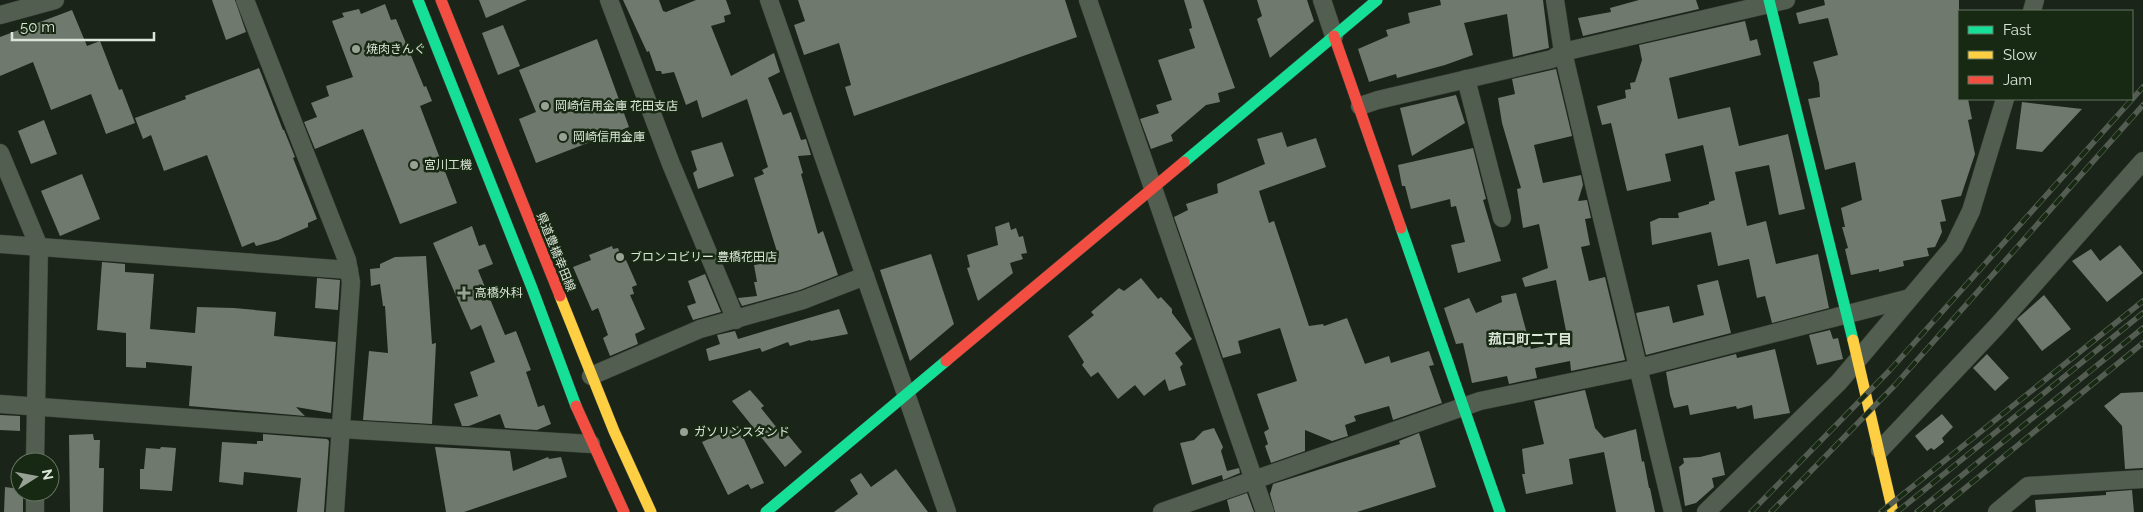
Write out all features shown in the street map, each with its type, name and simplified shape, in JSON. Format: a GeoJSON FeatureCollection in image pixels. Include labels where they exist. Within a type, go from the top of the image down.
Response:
{"type":"FeatureCollection","features":[{"type":"Feature","properties":{"kind":"street"},"geometry":{"type":"LineString","coordinates":[[0,15],[55,0]]}},
{"type":"Feature","properties":{"kind":"street"},"geometry":{"type":"LineString","coordinates":[[245,0],[347,260],[349,270],[351,282],[335,512]]}},
{"type":"Feature","properties":{"kind":"street"},"geometry":{"type":"LineString","coordinates":[[418,0],[532,288],[591,444],[624,512]]}},
{"type":"Feature","properties":{"kind":"street","name":"県道豊橋幸田線"},"geometry":{"type":"LineString","coordinates":[[441,0],[591,376],[650,512]]}},
{"type":"Feature","properties":{"kind":"street"},"geometry":{"type":"LineString","coordinates":[[609,0],[671,164],[736,320]]}},
{"type":"Feature","properties":{"kind":"street"},"geometry":{"type":"LineString","coordinates":[[769,0],[947,512]]}},
{"type":"Feature","properties":{"kind":"street"},"geometry":{"type":"LineString","coordinates":[[1088,0],[1265,512]]}},
{"type":"Feature","properties":{"kind":"street"},"geometry":{"type":"LineString","coordinates":[[1322,0],[1500,512]]}},
{"type":"Feature","properties":{"kind":"street"},"geometry":{"type":"LineString","coordinates":[[766,512],[1377,0]]}},
{"type":"Feature","properties":{"kind":"street"},"geometry":{"type":"LineString","coordinates":[[1555,0],[1563,52],[1674,512]]}},
{"type":"Feature","properties":{"kind":"street"},"geometry":{"type":"LineString","coordinates":[[1360,106],[1378,100],[1552,59],[1563,52],[1775,1],[1893,512]]}},
{"type":"Feature","properties":{"kind":"street"},"geometry":{"type":"LineString","coordinates":[[1466,79],[1502,218]]}},
{"type":"Feature","properties":{"kind":"street"},"geometry":{"type":"LineString","coordinates":[[1706,512],[1839,382],[1954,246],[1972,211],[2005,100]]}},
{"type":"Feature","properties":{"kind":"street"},"geometry":{"type":"LineString","coordinates":[[0,153],[39,247],[36,452]]}},
{"type":"Feature","properties":{"kind":"street"},"geometry":{"type":"LineString","coordinates":[[1880,450],[1998,326],[2143,161]]}},
{"type":"Feature","properties":{"kind":"street"},"geometry":{"type":"LineString","coordinates":[[0,244],[349,270]]}},
{"type":"Feature","properties":{"kind":"street"},"geometry":{"type":"LineString","coordinates":[[591,376],[700,329],[803,300],[865,276]]}},
{"type":"Feature","properties":{"kind":"street"},"geometry":{"type":"LineString","coordinates":[[1162,512],[1464,406],[1639,368],[1910,298]]}},
{"type":"Feature","properties":{"kind":"street"},"geometry":{"type":"LineString","coordinates":[[0,404],[341,429],[591,444]]}},
{"type":"Feature","properties":{"kind":"street"},"geometry":{"type":"LineString","coordinates":[[1997,512],[2028,486],[2143,479]]}},
{"type":"Feature","properties":{"kind":"building"},"geometry":{"type":"Polygon","coordinates":[[[212,0],[235,0],[246,32],[226,40],[212,0]]]}},
{"type":"Feature","properties":{"kind":"building"},"geometry":{"type":"Polygon","coordinates":[[[479,0],[527,0],[486,18],[479,0]]]}},
{"type":"Feature","properties":{"kind":"building"},"geometry":{"type":"Polygon","coordinates":[[[623,0],[659,0],[663,11],[666,12],[696,0],[726,0],[731,14],[724,16],[725,22],[711,26],[731,76],[774,53],[780,72],[768,78],[783,115],[791,112],[801,140],[806,139],[811,155],[798,156],[803,173],[801,174],[818,234],[823,231],[838,275],[800,290],[742,306],[738,298],[757,296],[754,282],[757,282],[754,265],[768,263],[768,260],[779,258],[754,178],[764,174],[762,170],[768,167],[747,99],[702,118],[697,100],[686,105],[674,72],[662,74],[661,71],[656,71],[649,51],[647,52],[623,0]]]}},
{"type":"Feature","properties":{"kind":"building"},"geometry":{"type":"Polygon","coordinates":[[[798,0],[1065,0],[1077,37],[854,116],[845,87],[851,85],[839,43],[804,55],[794,25],[805,21],[798,0]]]}},
{"type":"Feature","properties":{"kind":"building"},"geometry":{"type":"Polygon","coordinates":[[[1184,0],[1203,0],[1235,88],[1218,93],[1220,102],[1206,105],[1171,135],[1173,141],[1151,149],[1140,119],[1159,113],[1156,105],[1172,100],[1158,60],[1195,48],[1189,29],[1192,28],[1191,23],[1184,0]]]}},
{"type":"Feature","properties":{"kind":"building"},"geometry":{"type":"Polygon","coordinates":[[[1257,0],[1307,0],[1314,21],[1270,58],[1257,19],[1262,16],[1257,0]]]}},
{"type":"Feature","properties":{"kind":"building"},"geometry":{"type":"Polygon","coordinates":[[[1440,0],[1543,0],[1549,48],[1513,57],[1507,14],[1464,23],[1473,55],[1397,78],[1396,74],[1369,82],[1358,49],[1388,36],[1386,30],[1410,23],[1408,13],[1441,5],[1440,0]]]}},
{"type":"Feature","properties":{"kind":"building"},"geometry":{"type":"Polygon","coordinates":[[[1639,0],[1696,0],[1699,9],[1583,36],[1578,18],[1611,12],[1610,8],[1639,0]]]}},
{"type":"Feature","properties":{"kind":"building"},"geometry":{"type":"Polygon","coordinates":[[[1824,0],[1959,0],[1958,100],[1968,100],[1972,119],[1968,120],[1975,154],[1961,196],[1941,200],[1946,221],[1940,222],[1942,232],[1935,247],[1927,248],[1929,256],[1903,261],[1904,266],[1879,272],[1879,269],[1851,275],[1845,249],[1848,248],[1842,227],[1845,227],[1841,208],[1862,200],[1855,162],[1825,170],[1808,99],[1820,97],[1819,83],[1813,62],[1838,55],[1828,18],[1799,24],[1796,13],[1825,5],[1824,0]]]}},
{"type":"Feature","properties":{"kind":"building"},"geometry":{"type":"Polygon","coordinates":[[[385,4],[391,20],[396,19],[424,87],[426,86],[432,101],[420,106],[457,203],[400,224],[363,129],[315,149],[304,122],[317,117],[311,103],[329,96],[326,86],[353,77],[332,21],[344,17],[342,13],[359,9],[361,14],[385,4]]]}},
{"type":"Feature","properties":{"kind":"building"},"geometry":{"type":"Polygon","coordinates":[[[72,10],[87,46],[100,41],[119,90],[122,89],[135,123],[106,134],[91,94],[51,110],[33,62],[0,76],[0,37],[72,10]]]}},
{"type":"Feature","properties":{"kind":"building"},"geometry":{"type":"Polygon","coordinates":[[[1745,21],[1750,41],[1757,39],[1761,55],[1669,78],[1678,119],[1730,107],[1739,146],[1788,134],[1805,209],[1779,215],[1769,165],[1735,172],[1747,226],[1766,221],[1776,264],[1818,254],[1829,308],[1772,323],[1765,296],[1757,298],[1749,259],[1718,266],[1711,232],[1652,245],[1650,222],[1659,218],[1679,218],[1678,213],[1709,204],[1709,202],[1715,200],[1703,145],[1665,154],[1671,181],[1627,191],[1611,123],[1602,125],[1597,106],[1626,98],[1625,90],[1631,89],[1630,83],[1635,82],[1642,60],[1639,45],[1745,21]]]}},
{"type":"Feature","properties":{"kind":"building"},"geometry":{"type":"Polygon","coordinates":[[[503,25],[520,66],[498,75],[482,33],[503,25]]]}},
{"type":"Feature","properties":{"kind":"building"},"geometry":{"type":"Polygon","coordinates":[[[597,39],[629,127],[536,163],[519,119],[536,112],[519,70],[597,39]]]}},
{"type":"Feature","properties":{"kind":"building"},"geometry":{"type":"Polygon","coordinates":[[[259,68],[295,157],[293,158],[317,219],[308,223],[308,227],[278,240],[256,246],[254,242],[242,247],[207,155],[164,171],[151,135],[143,139],[135,118],[186,99],[185,96],[259,68]]]}},
{"type":"Feature","properties":{"kind":"building"},"geometry":{"type":"Polygon","coordinates":[[[1556,69],[1572,136],[1534,145],[1543,183],[1581,175],[1583,185],[1578,201],[1587,200],[1591,218],[1585,219],[1590,245],[1581,247],[1589,281],[1605,277],[1625,360],[1571,371],[1570,361],[1535,368],[1537,378],[1509,384],[1507,376],[1472,383],[1463,343],[1456,344],[1444,308],[1469,298],[1476,313],[1502,302],[1501,296],[1516,293],[1531,349],[1568,341],[1556,280],[1525,287],[1522,278],[1548,268],[1539,224],[1523,228],[1517,189],[1521,188],[1502,123],[1498,98],[1515,94],[1512,79],[1556,69]]]}},
{"type":"Feature","properties":{"kind":"building"},"geometry":{"type":"Polygon","coordinates":[[[1456,95],[1465,123],[1412,156],[1400,108],[1456,95]]]}},
{"type":"Feature","properties":{"kind":"building"},"geometry":{"type":"Polygon","coordinates":[[[2022,102],[2082,109],[2042,152],[2016,149],[2022,102]]]}},
{"type":"Feature","properties":{"kind":"building"},"geometry":{"type":"Polygon","coordinates":[[[44,120],[57,154],[31,164],[18,131],[44,120]]]}},
{"type":"Feature","properties":{"kind":"building"},"geometry":{"type":"Polygon","coordinates":[[[1282,132],[1287,147],[1316,138],[1326,167],[1259,191],[1269,223],[1274,221],[1309,326],[1323,324],[1324,326],[1347,318],[1365,364],[1389,356],[1391,363],[1429,351],[1434,365],[1429,366],[1442,403],[1393,420],[1389,406],[1354,416],[1356,421],[1345,425],[1348,436],[1332,441],[1305,430],[1305,451],[1271,463],[1265,446],[1268,444],[1264,432],[1269,429],[1257,394],[1297,381],[1280,328],[1238,341],[1241,353],[1223,358],[1174,217],[1188,210],[1186,204],[1218,193],[1217,184],[1265,164],[1257,139],[1282,132]]]}},
{"type":"Feature","properties":{"kind":"building"},"geometry":{"type":"Polygon","coordinates":[[[722,142],[734,176],[698,189],[693,173],[697,170],[691,151],[722,142]]]}},
{"type":"Feature","properties":{"kind":"building"},"geometry":{"type":"Polygon","coordinates":[[[1473,148],[1486,199],[1483,200],[1501,261],[1458,273],[1451,245],[1465,242],[1456,206],[1451,207],[1450,199],[1411,209],[1405,186],[1402,186],[1398,165],[1473,148]]]}},
{"type":"Feature","properties":{"kind":"building"},"geometry":{"type":"Polygon","coordinates":[[[82,174],[100,219],[60,236],[41,191],[82,174]]]}},
{"type":"Feature","properties":{"kind":"building"},"geometry":{"type":"Polygon","coordinates":[[[1009,222],[1011,230],[1016,228],[1019,237],[1023,236],[1027,253],[1021,254],[1023,259],[1010,263],[1013,273],[978,301],[967,268],[970,267],[967,255],[998,245],[995,227],[1009,222]]]}},
{"type":"Feature","properties":{"kind":"building"},"geometry":{"type":"Polygon","coordinates":[[[472,226],[479,246],[485,244],[493,264],[478,270],[505,335],[516,331],[531,370],[526,372],[538,407],[544,405],[551,424],[537,430],[505,428],[500,414],[469,426],[462,426],[454,404],[478,396],[470,372],[495,362],[481,325],[471,330],[433,243],[472,226]]]}},
{"type":"Feature","properties":{"kind":"building"},"geometry":{"type":"Polygon","coordinates":[[[2120,245],[2143,273],[2107,302],[2072,261],[2091,249],[2100,261],[2120,245]]]}},
{"type":"Feature","properties":{"kind":"building"},"geometry":{"type":"Polygon","coordinates":[[[612,246],[613,249],[618,248],[623,261],[626,260],[637,285],[632,287],[634,294],[630,295],[645,329],[635,334],[638,344],[610,356],[603,338],[608,335],[598,308],[592,311],[573,267],[591,260],[589,255],[612,246]]]}},
{"type":"Feature","properties":{"kind":"building"},"geometry":{"type":"Polygon","coordinates":[[[931,254],[954,324],[910,361],[880,270],[931,254]]]}},
{"type":"Feature","properties":{"kind":"building"},"geometry":{"type":"Polygon","coordinates":[[[426,256],[432,344],[436,343],[432,424],[363,420],[369,351],[388,353],[385,306],[383,306],[380,284],[371,286],[370,269],[380,268],[380,264],[395,257],[426,256]]]}},
{"type":"Feature","properties":{"kind":"building"},"geometry":{"type":"Polygon","coordinates":[[[102,262],[125,264],[125,272],[154,274],[150,329],[195,333],[197,307],[234,308],[276,312],[274,336],[336,342],[331,413],[296,407],[305,416],[189,406],[192,366],[146,362],[146,368],[126,367],[126,333],[97,330],[102,262]]]}},
{"type":"Feature","properties":{"kind":"building"},"geometry":{"type":"Polygon","coordinates":[[[705,274],[721,312],[693,320],[687,306],[696,303],[688,281],[705,274]]]}},
{"type":"Feature","properties":{"kind":"building"},"geometry":{"type":"Polygon","coordinates":[[[317,278],[340,280],[338,310],[315,308],[317,278]]]}},
{"type":"Feature","properties":{"kind":"building"},"geometry":{"type":"Polygon","coordinates":[[[1141,278],[1158,299],[1161,297],[1172,309],[1172,313],[1192,339],[1175,353],[1183,364],[1180,367],[1186,385],[1169,391],[1165,379],[1144,396],[1135,385],[1118,399],[1098,372],[1091,377],[1082,365],[1084,362],[1068,336],[1094,315],[1091,312],[1119,288],[1124,291],[1141,278]]]}},
{"type":"Feature","properties":{"kind":"building"},"geometry":{"type":"Polygon","coordinates":[[[1718,280],[1731,333],[1646,355],[1636,313],[1669,306],[1673,323],[1704,315],[1697,285],[1718,280]]]}},
{"type":"Feature","properties":{"kind":"building"},"geometry":{"type":"Polygon","coordinates":[[[2044,295],[2071,329],[2042,351],[2017,319],[2044,295]]]}},
{"type":"Feature","properties":{"kind":"building"},"geometry":{"type":"Polygon","coordinates":[[[839,309],[848,334],[810,340],[790,346],[788,342],[762,352],[760,348],[709,361],[706,349],[720,344],[717,335],[735,331],[738,339],[839,309]]]}},
{"type":"Feature","properties":{"kind":"building"},"geometry":{"type":"Polygon","coordinates":[[[1830,330],[1833,339],[1838,338],[1843,359],[1817,365],[1809,335],[1830,330]]]}},
{"type":"Feature","properties":{"kind":"building"},"geometry":{"type":"Polygon","coordinates":[[[1775,349],[1790,413],[1754,419],[1752,405],[1737,409],[1736,406],[1690,415],[1688,405],[1674,408],[1666,372],[1736,354],[1737,358],[1775,349]]]}},
{"type":"Feature","properties":{"kind":"building"},"geometry":{"type":"Polygon","coordinates":[[[1987,354],[2009,378],[1995,391],[1973,368],[1987,354]]]}},
{"type":"Feature","properties":{"kind":"building"},"geometry":{"type":"Polygon","coordinates":[[[750,390],[764,406],[761,408],[785,438],[788,435],[802,452],[785,467],[732,401],[750,390]]]}},
{"type":"Feature","properties":{"kind":"building"},"geometry":{"type":"Polygon","coordinates":[[[1585,390],[1595,428],[1604,438],[1636,429],[1642,462],[1644,461],[1655,512],[1616,512],[1604,452],[1569,459],[1573,484],[1526,494],[1522,474],[1525,474],[1522,449],[1544,444],[1534,401],[1585,390]]]}},
{"type":"Feature","properties":{"kind":"building"},"geometry":{"type":"Polygon","coordinates":[[[2143,392],[2143,468],[2125,469],[2122,426],[2104,406],[2121,393],[2143,392]]]}},
{"type":"Feature","properties":{"kind":"building"},"geometry":{"type":"Polygon","coordinates":[[[1942,414],[1953,427],[1942,438],[1944,442],[1934,450],[1931,448],[1927,451],[1915,436],[1942,414]]]}},
{"type":"Feature","properties":{"kind":"building"},"geometry":{"type":"Polygon","coordinates":[[[0,415],[20,416],[20,431],[0,430],[0,415]]]}},
{"type":"Feature","properties":{"kind":"building"},"geometry":{"type":"Polygon","coordinates":[[[738,426],[764,483],[751,489],[748,484],[728,495],[702,442],[738,426]]]}},
{"type":"Feature","properties":{"kind":"building"},"geometry":{"type":"Polygon","coordinates":[[[1214,428],[1223,447],[1221,451],[1227,471],[1239,468],[1240,473],[1223,480],[1222,475],[1192,485],[1180,443],[1194,440],[1203,431],[1214,428]]]}},
{"type":"Feature","properties":{"kind":"building"},"geometry":{"type":"Polygon","coordinates":[[[1419,433],[1436,487],[1357,512],[1275,512],[1270,494],[1273,484],[1400,444],[1399,441],[1419,433]]]}},
{"type":"Feature","properties":{"kind":"building"},"geometry":{"type":"Polygon","coordinates":[[[93,434],[94,440],[100,440],[99,468],[104,468],[103,512],[70,512],[69,435],[93,434]]]}},
{"type":"Feature","properties":{"kind":"building"},"geometry":{"type":"Polygon","coordinates":[[[263,434],[327,439],[329,441],[324,512],[297,512],[301,478],[244,472],[243,485],[219,482],[222,442],[257,444],[257,441],[263,441],[263,434]]]}},
{"type":"Feature","properties":{"kind":"building"},"geometry":{"type":"Polygon","coordinates":[[[161,447],[176,448],[172,491],[140,489],[140,469],[144,469],[146,448],[160,449],[161,447]]]}},
{"type":"Feature","properties":{"kind":"building"},"geometry":{"type":"Polygon","coordinates":[[[435,447],[510,451],[513,471],[548,457],[549,459],[561,457],[567,477],[464,512],[446,512],[435,447]]]}},
{"type":"Feature","properties":{"kind":"building"},"geometry":{"type":"Polygon","coordinates":[[[1720,452],[1725,475],[1712,478],[1714,487],[1696,503],[1685,506],[1679,467],[1684,463],[1683,458],[1700,457],[1720,452]]]}},
{"type":"Feature","properties":{"kind":"building"},"geometry":{"type":"Polygon","coordinates":[[[896,469],[928,512],[834,512],[858,494],[850,480],[861,473],[871,487],[896,469]]]}},
{"type":"Feature","properties":{"kind":"building"},"geometry":{"type":"Polygon","coordinates":[[[5,487],[10,488],[10,502],[23,502],[23,512],[4,512],[5,487]]]}},
{"type":"Feature","properties":{"kind":"building"},"geometry":{"type":"Polygon","coordinates":[[[2132,490],[2134,512],[2036,512],[2035,500],[2106,495],[2106,492],[2132,490]]]}},
{"type":"Feature","properties":{"kind":"building"},"geometry":{"type":"Polygon","coordinates":[[[1247,493],[1254,512],[1230,512],[1227,500],[1247,493]]]}},
{"type":"Feature","properties":{"kind":"railway"},"geometry":{"type":"LineString","coordinates":[[2133,98],[2143,87]]}},
{"type":"Feature","properties":{"kind":"railway"},"geometry":{"type":"LineString","coordinates":[[1751,512],[1890,370],[2131,100]]}},
{"type":"Feature","properties":{"kind":"railway"},"geometry":{"type":"LineString","coordinates":[[1771,512],[1896,384],[2143,105]]}},
{"type":"Feature","properties":{"kind":"railway"},"geometry":{"type":"LineString","coordinates":[[1881,512],[2143,301]]}},
{"type":"Feature","properties":{"kind":"railway"},"geometry":{"type":"LineString","coordinates":[[1897,512],[2143,313]]}},
{"type":"Feature","properties":{"kind":"railway"},"geometry":{"type":"LineString","coordinates":[[1917,512],[2143,328]]}},
{"type":"Feature","properties":{"kind":"railway"},"geometry":{"type":"LineString","coordinates":[[1936,512],[2143,343]]}},
{"type":"Feature","properties":{"kind":"traffic: fast"},"geometry":{"type":"LineString","coordinates":[[418,0],[532,288],[576,406]]}},
{"type":"Feature","properties":{"kind":"traffic: fast"},"geometry":{"type":"LineString","coordinates":[[1184,162],[1377,0]]}},
{"type":"Feature","properties":{"kind":"traffic: fast"},"geometry":{"type":"LineString","coordinates":[[1769,0],[1853,340]]}},
{"type":"Feature","properties":{"kind":"traffic: fast"},"geometry":{"type":"LineString","coordinates":[[1401,228],[1500,512]]}},
{"type":"Feature","properties":{"kind":"traffic: fast"},"geometry":{"type":"LineString","coordinates":[[766,512],[946,361]]}},
{"type":"Feature","properties":{"kind":"traffic: slow"},"geometry":{"type":"LineString","coordinates":[[560,296],[614,431],[651,512]]}},
{"type":"Feature","properties":{"kind":"traffic: slow"},"geometry":{"type":"LineString","coordinates":[[1853,340],[1893,512]]}},
{"type":"Feature","properties":{"kind":"traffic: jam"},"geometry":{"type":"LineString","coordinates":[[441,0],[560,296]]}},
{"type":"Feature","properties":{"kind":"traffic: jam"},"geometry":{"type":"LineString","coordinates":[[1334,36],[1401,228]]}},
{"type":"Feature","properties":{"kind":"traffic: jam"},"geometry":{"type":"LineString","coordinates":[[946,361],[1184,162]]}},
{"type":"Feature","properties":{"kind":"traffic: jam"},"geometry":{"type":"LineString","coordinates":[[576,406],[624,512]]}},
{"type":"Feature","properties":{"kind":"place","name":"焼肉きんぐ"},"geometry":{"type":"Point","coordinates":[356,49]}},
{"type":"Feature","properties":{"kind":"place","name":"岡崎信用金庫 花田支店"},"geometry":{"type":"Point","coordinates":[545,106]}},
{"type":"Feature","properties":{"kind":"place","name":"岡崎信用金庫"},"geometry":{"type":"Point","coordinates":[563,137]}},
{"type":"Feature","properties":{"kind":"place","name":"宮川工機"},"geometry":{"type":"Point","coordinates":[414,165]}},
{"type":"Feature","properties":{"kind":"place","name":"ブロンコビリー 豊橋花田店"},"geometry":{"type":"Point","coordinates":[620,257]}},
{"type":"Feature","properties":{"kind":"place","name":"高橋外科"},"geometry":{"type":"Point","coordinates":[464,293]}},
{"type":"Feature","properties":{"kind":"place","name":"ガソリンスタンド"},"geometry":{"type":"Point","coordinates":[684,432]}},
{"type":"Feature","properties":{"kind":"district","name":"菰口町二丁目"},"geometry":{"type":"Point","coordinates":[1530,339]}}]}
